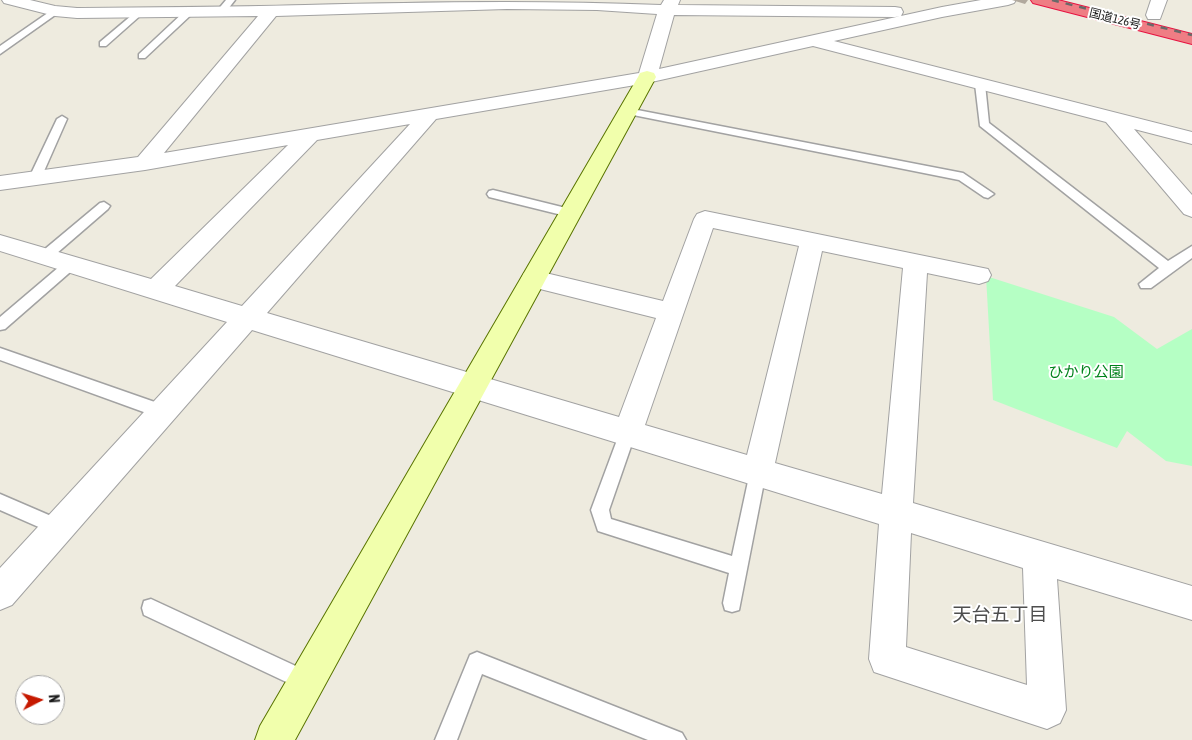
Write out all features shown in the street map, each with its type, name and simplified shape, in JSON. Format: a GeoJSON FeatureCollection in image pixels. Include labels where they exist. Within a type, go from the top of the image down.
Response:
{"type":"FeatureCollection","features":[{"type":"Feature","properties":{"kind":"highway","name":"国道126号"},"geometry":{"type":"LineString","coordinates":[[1039,0],[1192,39]]}},
{"type":"Feature","properties":{"kind":"highway","name":"国道126号"},"geometry":{"type":"LineString","coordinates":[[1096,0],[1157,8],[1192,26]]}},
{"type":"Feature","properties":{"kind":"street"},"geometry":{"type":"LineString","coordinates":[[10,0],[55,11],[77,13],[189,12],[226,6],[271,11],[386,3],[508,2],[942,12]]}},
{"type":"Feature","properties":{"kind":"street"},"geometry":{"type":"LineString","coordinates":[[77,13],[98,0]]}},
{"type":"Feature","properties":{"kind":"street"},"geometry":{"type":"LineString","coordinates":[[0,183],[145,163],[648,77],[942,12],[1008,0]]}},
{"type":"Feature","properties":{"kind":"street"},"geometry":{"type":"LineString","coordinates":[[274,740],[627,111],[648,77],[669,5]]}},
{"type":"Feature","properties":{"kind":"street"},"geometry":{"type":"LineString","coordinates":[[145,163],[271,11]]}},
{"type":"Feature","properties":{"kind":"street"},"geometry":{"type":"LineString","coordinates":[[814,41],[1192,138]]}},
{"type":"Feature","properties":{"kind":"street"},"geometry":{"type":"LineString","coordinates":[[0,593],[429,115]]}},
{"type":"Feature","properties":{"kind":"street"},"geometry":{"type":"LineString","coordinates":[[1113,118],[1192,209]]}},
{"type":"Feature","properties":{"kind":"street"},"geometry":{"type":"LineString","coordinates":[[156,290],[311,134]]}},
{"type":"Feature","properties":{"kind":"street"},"geometry":{"type":"LineString","coordinates":[[628,432],[705,219],[979,276]]}},
{"type":"Feature","properties":{"kind":"street"},"geometry":{"type":"LineString","coordinates":[[758,472],[812,242]]}},
{"type":"Feature","properties":{"kind":"street"},"geometry":{"type":"LineString","coordinates":[[0,243],[1192,602]]}},
{"type":"Feature","properties":{"kind":"street"},"geometry":{"type":"LineString","coordinates":[[916,263],[886,659],[1047,710],[1039,556]]}},
{"type":"Feature","properties":{"kind":"street"},"geometry":{"type":"LineString","coordinates":[[533,279],[670,312]]}},
{"type":"Feature","properties":{"kind":"lane"},"geometry":{"type":"LineString","coordinates":[[0,51],[55,11]]}},
{"type":"Feature","properties":{"kind":"lane"},"geometry":{"type":"LineString","coordinates":[[142,56],[189,12]]}},
{"type":"Feature","properties":{"kind":"lane"},"geometry":{"type":"LineString","coordinates":[[103,44],[138,13]]}},
{"type":"Feature","properties":{"kind":"lane"},"geometry":{"type":"LineString","coordinates":[[980,84],[984,124],[1168,268]]}},
{"type":"Feature","properties":{"kind":"lane"},"geometry":{"type":"LineString","coordinates":[[627,111],[963,177],[988,194]]}},
{"type":"Feature","properties":{"kind":"lane"},"geometry":{"type":"LineString","coordinates":[[36,178],[62,119]]}},
{"type":"Feature","properties":{"kind":"lane"},"geometry":{"type":"LineString","coordinates":[[493,194],[570,213]]}},
{"type":"Feature","properties":{"kind":"lane"},"geometry":{"type":"LineString","coordinates":[[0,325],[104,206]]}},
{"type":"Feature","properties":{"kind":"lane"},"geometry":{"type":"LineString","coordinates":[[1146,284],[1192,251]]}},
{"type":"Feature","properties":{"kind":"lane"},"geometry":{"type":"LineString","coordinates":[[0,354],[163,412]]}},
{"type":"Feature","properties":{"kind":"lane"},"geometry":{"type":"LineString","coordinates":[[628,432],[600,510],[604,525],[738,567]]}},
{"type":"Feature","properties":{"kind":"lane"},"geometry":{"type":"LineString","coordinates":[[732,603],[758,472]]}},
{"type":"Feature","properties":{"kind":"lane"},"geometry":{"type":"LineString","coordinates":[[0,502],[59,528]]}},
{"type":"Feature","properties":{"kind":"lane"},"geometry":{"type":"LineString","coordinates":[[151,608],[306,681]]}},
{"type":"Feature","properties":{"kind":"lane"},"geometry":{"type":"LineString","coordinates":[[446,740],[477,662],[674,740]]}},
{"type":"Feature","properties":{"kind":"green space","name":"ひかり公園"},"geometry":{"type":"Polygon","coordinates":[[[986,276],[1114,317],[1157,349],[1192,329],[1192,466],[1166,461],[1127,431],[1117,448],[993,400],[986,276]]]}},
{"type":"Feature","properties":{"kind":"railway"},"geometry":{"type":"LineString","coordinates":[[1052,0],[1192,35]]}},
{"type":"Feature","properties":{"kind":"district","name":"天台五丁目"},"geometry":{"type":"Point","coordinates":[1000,615]}}]}
